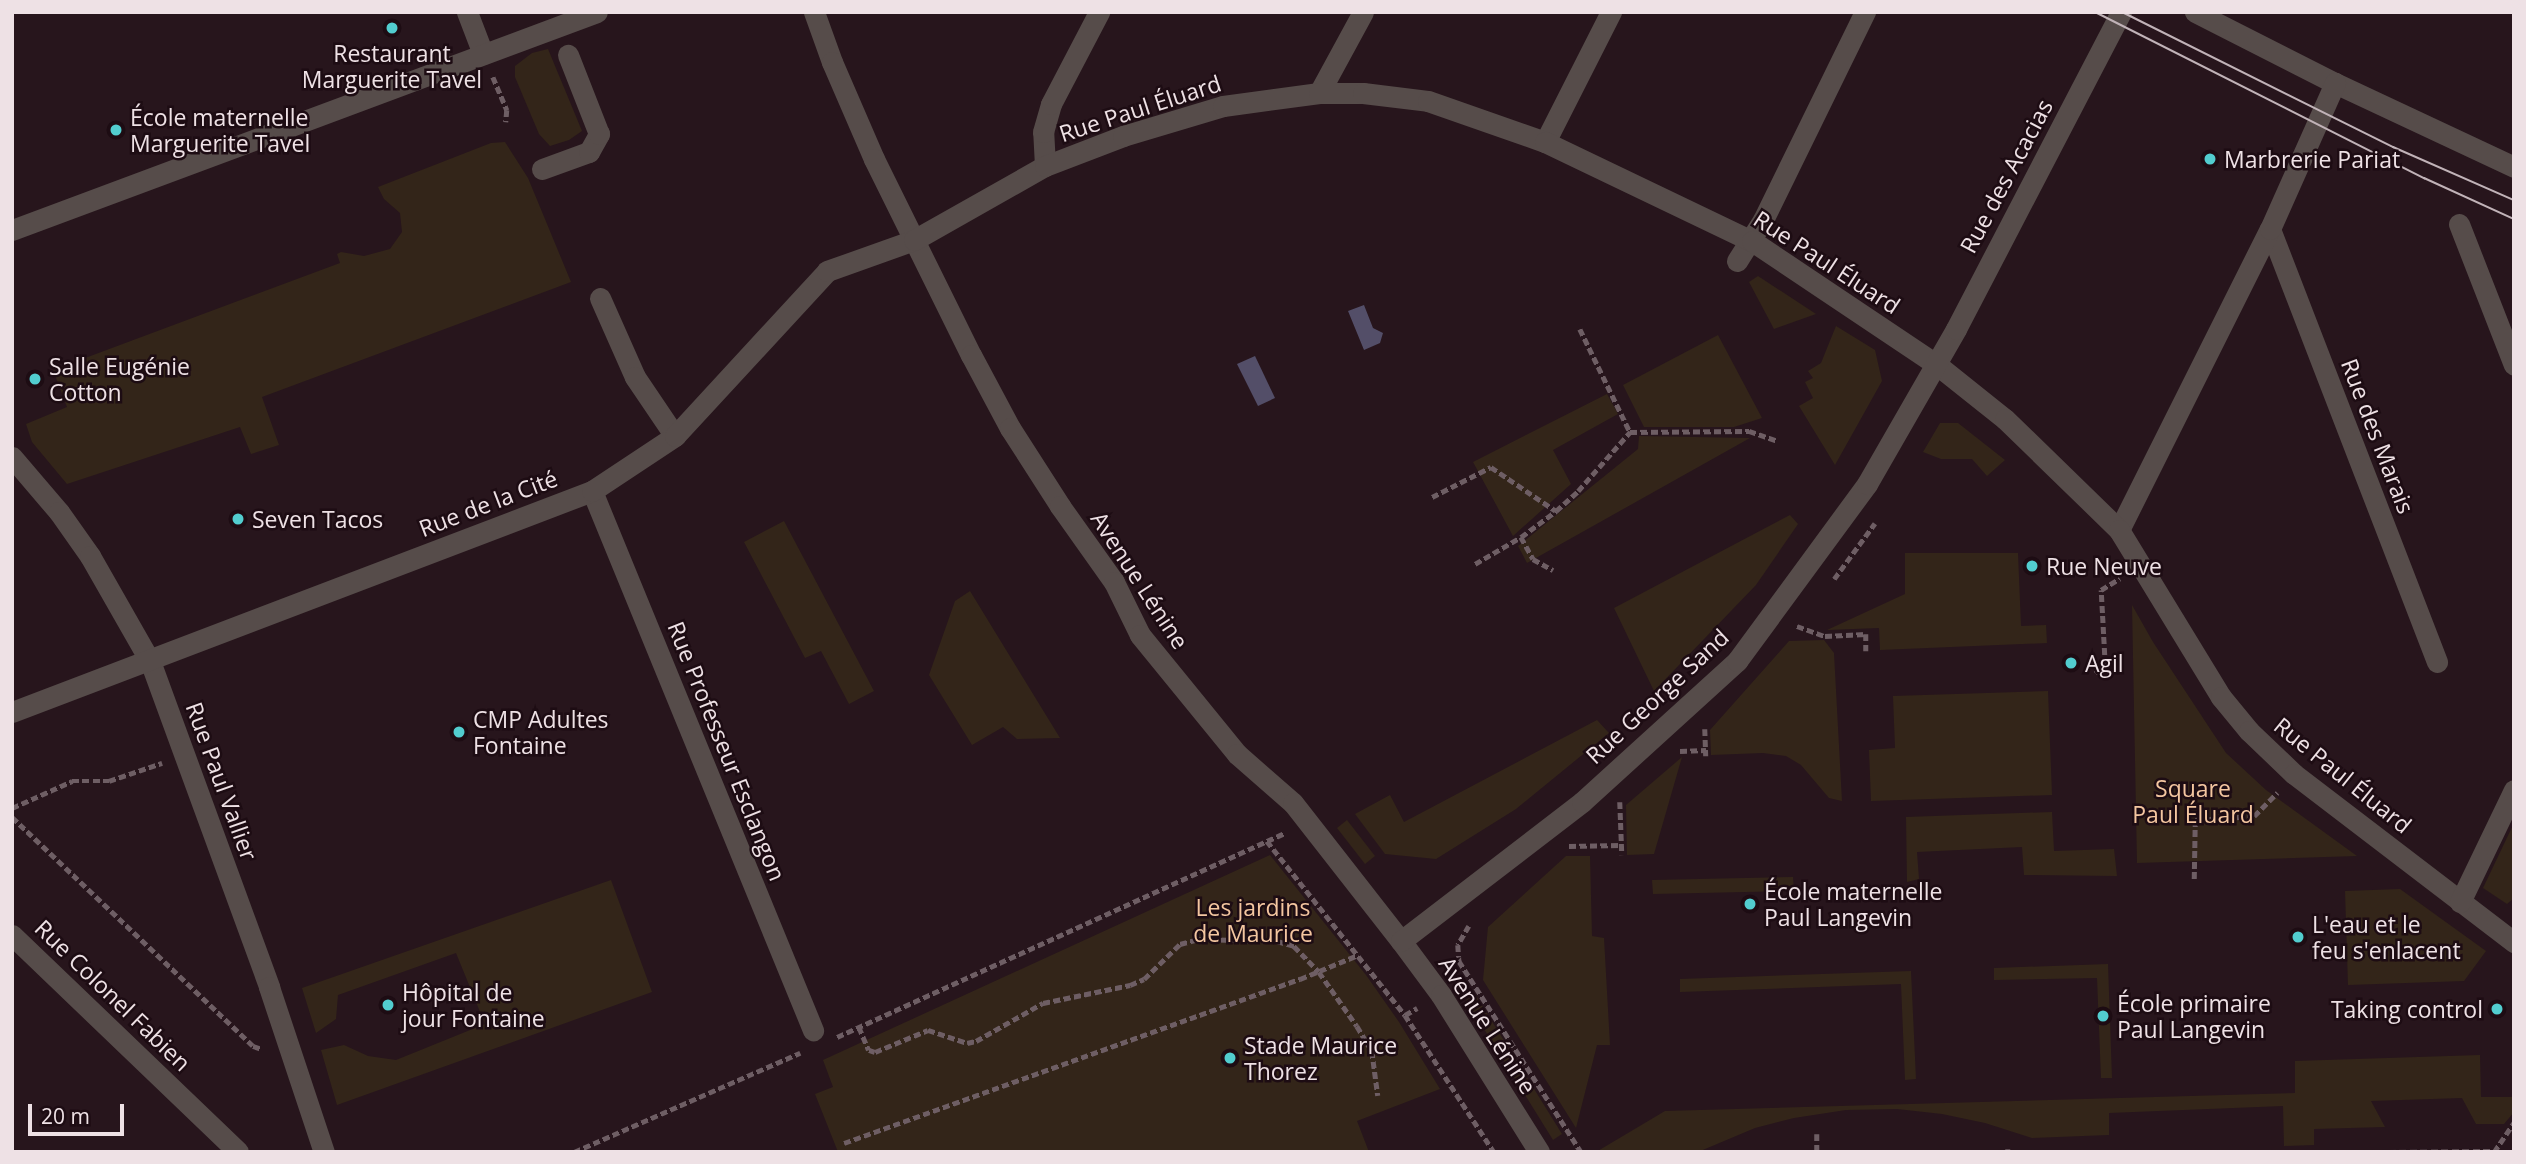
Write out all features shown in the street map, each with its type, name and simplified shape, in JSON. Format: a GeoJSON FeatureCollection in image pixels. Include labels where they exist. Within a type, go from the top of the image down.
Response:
{"type":"FeatureCollection","features":[{"type":"Feature","properties":{"kind":"street"},"geometry":{"type":"LineString","coordinates":[[467,12],[482,54]]}},
{"type":"Feature","properties":{"kind":"street"},"geometry":{"type":"LineString","coordinates":[[12,230],[597,12]]}},
{"type":"Feature","properties":{"kind":"street","name":"Avenue Lénine"},"geometry":{"type":"LineString","coordinates":[[814,12],[832,62],[874,159],[1010,428],[1059,506],[1114,582],[1140,635],[1237,754],[1293,803],[1401,941],[1441,995],[1539,1152]]}},
{"type":"Feature","properties":{"kind":"street"},"geometry":{"type":"LineString","coordinates":[[1045,166],[1043,132],[1051,104],[1099,12]]}},
{"type":"Feature","properties":{"kind":"street"},"geometry":{"type":"LineString","coordinates":[[1320,93],[1363,12]]}},
{"type":"Feature","properties":{"kind":"street"},"geometry":{"type":"LineString","coordinates":[[1545,142],[1611,12]]}},
{"type":"Feature","properties":{"kind":"street"},"geometry":{"type":"LineString","coordinates":[[1737,261],[1752,241],[1865,12]]}},
{"type":"Feature","properties":{"kind":"street","name":"Rue des Acacias"},"geometry":{"type":"LineString","coordinates":[[1936,364],[2121,12]]}},
{"type":"Feature","properties":{"kind":"street"},"geometry":{"type":"LineString","coordinates":[[2195,12],[2335,83],[2514,167]]}},
{"type":"Feature","properties":{"kind":"street"},"geometry":{"type":"LineString","coordinates":[[542,169],[589,152],[599,134],[568,55]]}},
{"type":"Feature","properties":{"kind":"street"},"geometry":{"type":"LineString","coordinates":[[2119,530],[2270,229],[2335,83]]}},
{"type":"Feature","properties":{"kind":"street","name":"Rue Paul Éluard"},"geometry":{"type":"LineString","coordinates":[[914,240],[1045,166],[1123,136],[1223,106],[1320,93],[1363,93],[1428,101],[1545,142],[1752,241],[1936,364],[2005,419],[2119,530],[2221,697],[2249,731],[2294,774],[2514,942]]}},
{"type":"Feature","properties":{"kind":"street"},"geometry":{"type":"LineString","coordinates":[[2459,224],[2514,365]]}},
{"type":"Feature","properties":{"kind":"street","name":"Rue des Marais"},"geometry":{"type":"LineString","coordinates":[[2270,229],[2437,662]]}},
{"type":"Feature","properties":{"kind":"street","name":"Rue de la Cité"},"geometry":{"type":"LineString","coordinates":[[12,712],[592,491],[675,436],[827,271],[914,240]]}},
{"type":"Feature","properties":{"kind":"street"},"geometry":{"type":"LineString","coordinates":[[600,299],[635,377],[675,436]]}},
{"type":"Feature","properties":{"kind":"street","name":"Rue George Sand"},"geometry":{"type":"LineString","coordinates":[[1401,941],[1582,802],[1737,661],[1867,484],[1936,364]]}},
{"type":"Feature","properties":{"kind":"street","name":"Rue Paul Vallier"},"geometry":{"type":"LineString","coordinates":[[12,457],[60,512],[90,556],[150,661],[269,987],[324,1152]]}},
{"type":"Feature","properties":{"kind":"street","name":"Rue Professeur Esclangon"},"geometry":{"type":"LineString","coordinates":[[592,491],[817,1040]]}},
{"type":"Feature","properties":{"kind":"street"},"geometry":{"type":"LineString","coordinates":[[2460,902],[2514,790]]}},
{"type":"Feature","properties":{"kind":"street","name":"Rue Colonel Fabien"},"geometry":{"type":"LineString","coordinates":[[12,934],[238,1152]]}},
{"type":"Feature","properties":{"kind":"path"},"geometry":{"type":"LineString","coordinates":[[482,54],[507,110],[506,122]]}},
{"type":"Feature","properties":{"kind":"path"},"geometry":{"type":"LineString","coordinates":[[1580,329],[1630,432]]}},
{"type":"Feature","properties":{"kind":"path"},"geometry":{"type":"LineString","coordinates":[[1475,564],[1521,537],[1556,511],[1578,491],[1630,432],[1749,431],[1778,441]]}},
{"type":"Feature","properties":{"kind":"path"},"geometry":{"type":"LineString","coordinates":[[1432,497],[1490,467],[1556,511]]}},
{"type":"Feature","properties":{"kind":"path"},"geometry":{"type":"LineString","coordinates":[[1826,590],[1876,522]]}},
{"type":"Feature","properties":{"kind":"path"},"geometry":{"type":"LineString","coordinates":[[1521,537],[1533,559],[1553,570]]}},
{"type":"Feature","properties":{"kind":"path"},"geometry":{"type":"LineString","coordinates":[[2116,568],[2129,587]]}},
{"type":"Feature","properties":{"kind":"path"},"geometry":{"type":"LineString","coordinates":[[2095,673],[2105,665],[2101,590],[2122,577]]}},
{"type":"Feature","properties":{"kind":"path"},"geometry":{"type":"LineString","coordinates":[[1789,634],[1804,617]]}},
{"type":"Feature","properties":{"kind":"path"},"geometry":{"type":"LineString","coordinates":[[1797,626],[1825,636],[1866,634],[1866,651]]}},
{"type":"Feature","properties":{"kind":"path"},"geometry":{"type":"LineString","coordinates":[[1697,736],[1714,719]]}},
{"type":"Feature","properties":{"kind":"path"},"geometry":{"type":"LineString","coordinates":[[1679,751],[1706,752],[1706,729]]}},
{"type":"Feature","properties":{"kind":"path"},"geometry":{"type":"LineString","coordinates":[[1670,759],[1688,743]]}},
{"type":"Feature","properties":{"kind":"path"},"geometry":{"type":"LineString","coordinates":[[12,808],[72,781],[109,781],[169,760]]}},
{"type":"Feature","properties":{"kind":"path"},"geometry":{"type":"LineString","coordinates":[[2194,879],[2195,820],[2254,816],[2294,774]]}},
{"type":"Feature","properties":{"kind":"path"},"geometry":{"type":"LineString","coordinates":[[2267,783],[2288,800]]}},
{"type":"Feature","properties":{"kind":"path"},"geometry":{"type":"LineString","coordinates":[[1612,808],[1630,793]]}},
{"type":"Feature","properties":{"kind":"path"},"geometry":{"type":"LineString","coordinates":[[1620,801],[1622,855]]}},
{"type":"Feature","properties":{"kind":"path"},"geometry":{"type":"LineString","coordinates":[[12,817],[253,1046],[265,1050]]}},
{"type":"Feature","properties":{"kind":"path"},"geometry":{"type":"LineString","coordinates":[[574,1152],[817,1040],[859,1027],[1308,822]]}},
{"type":"Feature","properties":{"kind":"path"},"geometry":{"type":"LineString","coordinates":[[1575,838],[1565,847],[1621,845]]}},
{"type":"Feature","properties":{"kind":"path"},"geometry":{"type":"LineString","coordinates":[[1267,841],[1405,1015],[1494,1152]]}},
{"type":"Feature","properties":{"kind":"path"},"geometry":{"type":"LineString","coordinates":[[1476,919],[1466,928],[1458,945],[1459,961],[1581,1152]]}},
{"type":"Feature","properties":{"kind":"path"},"geometry":{"type":"LineString","coordinates":[[859,1027],[869,1050],[875,1052],[928,1030],[967,1043],[976,1041],[1043,1003],[1137,982],[1180,944],[1199,939],[1277,941],[1294,946],[1319,972],[1372,1051],[1378,1096]]}},
{"type":"Feature","properties":{"kind":"path"},"geometry":{"type":"LineString","coordinates":[[844,1143],[1319,972],[1357,955]]}},
{"type":"Feature","properties":{"kind":"path"},"geometry":{"type":"LineString","coordinates":[[1405,1015],[1417,1008]]}},
{"type":"Feature","properties":{"kind":"path"},"geometry":{"type":"LineString","coordinates":[[2389,1152],[2494,1151],[2514,1122]]}},
{"type":"Feature","properties":{"kind":"path"},"geometry":{"type":"LineString","coordinates":[[1817,1134],[1817,1152]]}},
{"type":"Feature","properties":{"kind":"green space"},"geometry":{"type":"Polygon","coordinates":[[[548,49],[582,131],[569,140],[550,146],[539,134],[515,77],[515,66],[532,53],[548,49]]]}},
{"type":"Feature","properties":{"kind":"green space"},"geometry":{"type":"Polygon","coordinates":[[[505,142],[528,178],[571,282],[262,397],[279,445],[251,454],[240,427],[67,484],[32,442],[26,424],[67,407],[53,370],[340,263],[337,254],[341,252],[364,256],[390,249],[402,232],[400,213],[384,199],[378,187],[491,143],[505,142]]]}},
{"type":"Feature","properties":{"kind":"green space"},"geometry":{"type":"Polygon","coordinates":[[[1758,276],[1816,314],[1774,329],[1749,282],[1758,276]]]}},
{"type":"Feature","properties":{"kind":"green space"},"geometry":{"type":"Polygon","coordinates":[[[1836,326],[1875,350],[1882,381],[1835,465],[1799,406],[1813,398],[1805,382],[1813,378],[1808,371],[1821,363],[1836,326]]]}},
{"type":"Feature","properties":{"kind":"green space"},"geometry":{"type":"Polygon","coordinates":[[[1718,335],[1762,418],[1734,427],[1644,427],[1623,385],[1718,335]]]}},
{"type":"Feature","properties":{"kind":"green space"},"geometry":{"type":"Polygon","coordinates":[[[1607,394],[1618,414],[1553,450],[1571,484],[1513,536],[1473,462],[1607,394]]]}},
{"type":"Feature","properties":{"kind":"green space"},"geometry":{"type":"Polygon","coordinates":[[[1940,423],[1958,423],[2005,460],[1987,476],[1972,459],[1941,459],[1923,452],[1940,423]]]}},
{"type":"Feature","properties":{"kind":"green space"},"geometry":{"type":"Polygon","coordinates":[[[1639,436],[1750,438],[1527,563],[1518,546],[1638,449],[1639,436]]]}},
{"type":"Feature","properties":{"kind":"green space"},"geometry":{"type":"Polygon","coordinates":[[[1790,515],[1798,524],[1756,585],[1654,691],[1614,608],[1790,515]]]}},
{"type":"Feature","properties":{"kind":"green space"},"geometry":{"type":"Polygon","coordinates":[[[784,521],[874,691],[849,704],[821,651],[805,658],[744,542],[784,521]]]}},
{"type":"Feature","properties":{"kind":"green space"},"geometry":{"type":"Polygon","coordinates":[[[1905,553],[2018,553],[2021,626],[2046,625],[2047,643],[1880,650],[1879,628],[1827,630],[1905,594],[1905,553]]]}},
{"type":"Feature","properties":{"kind":"green space"},"geometry":{"type":"Polygon","coordinates":[[[970,591],[1060,738],[1017,739],[1003,727],[972,745],[929,675],[955,601],[970,591]]]}},
{"type":"Feature","properties":{"kind":"green space","name":"Square Paul Éluard"},"geometry":{"type":"Polygon","coordinates":[[[2132,605],[2153,642],[2226,753],[2266,790],[2357,856],[2137,863],[2132,605]]]}},
{"type":"Feature","properties":{"kind":"green space"},"geometry":{"type":"Polygon","coordinates":[[[1824,640],[1834,653],[1842,801],[1829,798],[1801,765],[1786,756],[1763,753],[1711,755],[1710,730],[1789,641],[1824,640]]]}},
{"type":"Feature","properties":{"kind":"green space"},"geometry":{"type":"Polygon","coordinates":[[[2048,691],[2052,795],[1871,801],[1869,750],[1895,748],[1893,696],[2048,691]]]}},
{"type":"Feature","properties":{"kind":"green space"},"geometry":{"type":"Polygon","coordinates":[[[1597,720],[1609,733],[1516,809],[1436,859],[1385,854],[1355,814],[1390,795],[1404,822],[1597,720]]]}},
{"type":"Feature","properties":{"kind":"green space"},"geometry":{"type":"Polygon","coordinates":[[[1682,757],[1654,854],[1627,855],[1626,805],[1682,757]]]}},
{"type":"Feature","properties":{"kind":"green space"},"geometry":{"type":"Polygon","coordinates":[[[2052,812],[2054,851],[2114,849],[2117,876],[2024,875],[2022,847],[1917,852],[1919,879],[1907,882],[1906,817],[2052,812]]]}},
{"type":"Feature","properties":{"kind":"green space"},"geometry":{"type":"Polygon","coordinates":[[[1347,820],[1375,856],[1365,864],[1337,828],[1347,820]]]}},
{"type":"Feature","properties":{"kind":"green space"},"geometry":{"type":"Polygon","coordinates":[[[2514,823],[2514,898],[2507,904],[2483,888],[2514,823]]]}},
{"type":"Feature","properties":{"kind":"green space","name":"Les jardins de Maurice"},"geometry":{"type":"Polygon","coordinates":[[[1270,855],[1366,975],[1440,1089],[1357,1121],[1369,1152],[838,1152],[815,1094],[833,1087],[823,1060],[1270,855]]]}},
{"type":"Feature","properties":{"kind":"green space"},"geometry":{"type":"Polygon","coordinates":[[[1566,856],[1590,856],[1592,936],[1604,938],[1610,1045],[1597,1045],[1576,1128],[1483,980],[1488,927],[1566,856]]]}},
{"type":"Feature","properties":{"kind":"green space"},"geometry":{"type":"Polygon","coordinates":[[[1793,877],[1794,891],[1653,894],[1652,880],[1793,877]]]}},
{"type":"Feature","properties":{"kind":"green space"},"geometry":{"type":"Polygon","coordinates":[[[611,880],[652,992],[337,1105],[321,1050],[344,1045],[368,1056],[396,1060],[485,1024],[456,953],[338,995],[336,1019],[316,1033],[302,988],[611,880]]]}},
{"type":"Feature","properties":{"kind":"green space"},"geometry":{"type":"Polygon","coordinates":[[[2400,889],[2486,951],[2464,981],[2348,985],[2345,891],[2400,889]]]}},
{"type":"Feature","properties":{"kind":"green space"},"geometry":{"type":"Polygon","coordinates":[[[2108,964],[2112,1078],[2101,1078],[2097,978],[1994,980],[1994,968],[2108,964]]]}},
{"type":"Feature","properties":{"kind":"green space"},"geometry":{"type":"Polygon","coordinates":[[[1911,971],[1916,1079],[1905,1080],[1901,984],[1680,992],[1680,979],[1911,971]]]}},
{"type":"Feature","properties":{"kind":"green space"},"geometry":{"type":"Polygon","coordinates":[[[1475,994],[1562,1134],[1553,1140],[1466,1000],[1475,994]]]}},
{"type":"Feature","properties":{"kind":"green space"},"geometry":{"type":"Polygon","coordinates":[[[2480,1055],[2481,1097],[2514,1097],[2514,1112],[2504,1124],[2476,1124],[2462,1098],[2371,1101],[2385,1127],[2314,1129],[2314,1145],[2284,1146],[2283,1106],[2109,1113],[2109,1135],[2032,1138],[1985,1123],[1942,1114],[1897,1109],[1846,1110],[1794,1118],[1755,1128],[1698,1152],[1596,1152],[1665,1111],[2295,1093],[2295,1061],[2480,1055]]]}},
{"type":"Feature","properties":{"kind":"shaded area"},"geometry":{"type":"Polygon","coordinates":[[[1364,305],[1373,328],[1383,333],[1380,343],[1364,350],[1348,311],[1364,305]]]}},
{"type":"Feature","properties":{"kind":"shaded area"},"geometry":{"type":"Polygon","coordinates":[[[1255,356],[1275,398],[1258,406],[1237,364],[1255,356]]]}},
{"type":"Feature","properties":{"kind":"tram line"},"geometry":{"type":"LineString","coordinates":[[2095,12],[2424,178],[2514,219]]}},
{"type":"Feature","properties":{"kind":"tram line"},"geometry":{"type":"LineString","coordinates":[[2122,12],[2393,147],[2514,200]]}},
{"type":"Feature","properties":{"kind":"place","name":"Restaurant Marguerite Tavel"},"geometry":{"type":"Point","coordinates":[392,28]}},
{"type":"Feature","properties":{"kind":"place","name":"École maternelle Marguerite Tavel"},"geometry":{"type":"Point","coordinates":[116,130]}},
{"type":"Feature","properties":{"kind":"place","name":"Marbrerie Pariat"},"geometry":{"type":"Point","coordinates":[2210,159]}},
{"type":"Feature","properties":{"kind":"place","name":"Salle Eugénie Cotton"},"geometry":{"type":"Point","coordinates":[35,379]}},
{"type":"Feature","properties":{"kind":"place","name":"Seven Tacos"},"geometry":{"type":"Point","coordinates":[238,519]}},
{"type":"Feature","properties":{"kind":"place","name":"Rue Neuve"},"geometry":{"type":"Point","coordinates":[2032,566]}},
{"type":"Feature","properties":{"kind":"place","name":"Agil"},"geometry":{"type":"Point","coordinates":[2071,663]}},
{"type":"Feature","properties":{"kind":"place","name":"CMP Adultes Fontaine"},"geometry":{"type":"Point","coordinates":[459,732]}},
{"type":"Feature","properties":{"kind":"place","name":"École maternelle Paul Langevin"},"geometry":{"type":"Point","coordinates":[1750,904]}},
{"type":"Feature","properties":{"kind":"place","name":"L'eau et le feu s'enlacent"},"geometry":{"type":"Point","coordinates":[2298,937]}},
{"type":"Feature","properties":{"kind":"place","name":"Hôpital de jour Fontaine"},"geometry":{"type":"Point","coordinates":[388,1005]}},
{"type":"Feature","properties":{"kind":"place","name":"Taking control"},"geometry":{"type":"Point","coordinates":[2497,1009]}},
{"type":"Feature","properties":{"kind":"place","name":"École primaire Paul Langevin"},"geometry":{"type":"Point","coordinates":[2103,1016]}},
{"type":"Feature","properties":{"kind":"place","name":"Stade Maurice Thorez"},"geometry":{"type":"Point","coordinates":[1230,1058]}}]}
